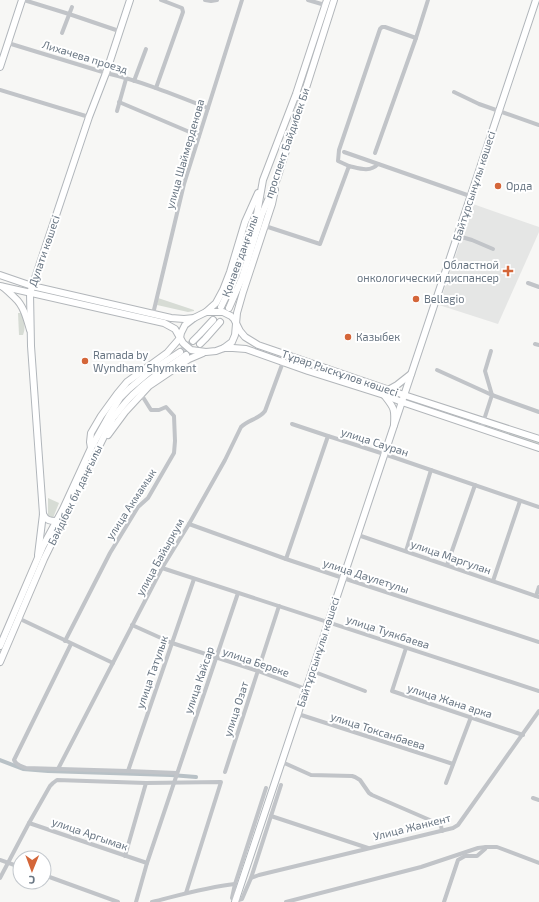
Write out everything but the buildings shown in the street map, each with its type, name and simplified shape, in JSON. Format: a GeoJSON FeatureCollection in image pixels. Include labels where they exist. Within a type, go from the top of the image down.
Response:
{"type":"FeatureCollection","features":[{"type":"Feature","properties":{"kind":"main road"},"geometry":{"type":"LineString","coordinates":[[0,67],[23,0]]}},
{"type":"Feature","properties":{"kind":"main road","name":"Дулати көшесі"},"geometry":{"type":"LineString","coordinates":[[38,557],[43,514],[30,330],[30,293],[130,0]]}},
{"type":"Feature","properties":{"kind":"main road","name":"проспект Байдибек Би"},"geometry":{"type":"LineString","coordinates":[[229,308],[242,278],[262,214],[277,179],[334,0]]}},
{"type":"Feature","properties":{"kind":"main road","name":"Байтұрсынұлы көшесі"},"geometry":{"type":"LineString","coordinates":[[235,902],[536,0]]}},
{"type":"Feature","properties":{"kind":"main road","name":"Қонаев даңғылы"},"geometry":{"type":"LineString","coordinates":[[221,306],[235,278],[257,214],[263,180],[296,94],[326,2]]}},
{"type":"Feature","properties":{"kind":"main road"},"geometry":{"type":"LineString","coordinates":[[224,348],[232,342],[235,335],[237,313],[272,204],[277,179]]}},
{"type":"Feature","properties":{"kind":"main road"},"geometry":{"type":"LineString","coordinates":[[91,448],[91,433],[101,416],[127,382],[167,353],[180,338],[185,326],[194,318],[206,312],[216,303],[230,272],[245,222],[263,180]]}},
{"type":"Feature","properties":{"kind":"main road"},"geometry":{"type":"LineString","coordinates":[[0,275],[32,286],[171,318],[194,318]]}},
{"type":"Feature","properties":{"kind":"main road"},"geometry":{"type":"LineString","coordinates":[[1,286],[19,302],[30,330]]}},
{"type":"Feature","properties":{"kind":"main road","name":"Тұрар Рыскұлов көшесі"},"geometry":{"type":"LineString","coordinates":[[1,286],[164,323],[175,329],[183,343],[191,350],[206,352],[224,348],[246,349],[308,371],[386,392]]}},
{"type":"Feature","properties":{"kind":"main road","name":"Тұрар Рыскұлов көшесі"},"geometry":{"type":"LineString","coordinates":[[206,312],[223,312],[231,316],[245,337],[258,345],[386,392]]}},
{"type":"Feature","properties":{"kind":"main road"},"geometry":{"type":"LineString","coordinates":[[193,341],[213,320]]}},
{"type":"Feature","properties":{"kind":"main road"},"geometry":{"type":"LineString","coordinates":[[200,344],[220,322]]}},
{"type":"Feature","properties":{"kind":"main road"},"geometry":{"type":"LineString","coordinates":[[99,447],[125,412],[150,386],[189,359],[206,352]]}},
{"type":"Feature","properties":{"kind":"main road","name":"Бәйдібек би даңғылы"},"geometry":{"type":"LineString","coordinates":[[0,662],[44,559],[113,418],[136,390],[183,353],[148,373],[120,398],[91,448],[63,509],[42,546],[38,557]]}},
{"type":"Feature","properties":{"kind":"main road"},"geometry":{"type":"LineString","coordinates":[[386,392],[411,374]]}},
{"type":"Feature","properties":{"kind":"main road"},"geometry":{"type":"LineString","coordinates":[[386,392],[403,398]]}},
{"type":"Feature","properties":{"kind":"main road"},"geometry":{"type":"LineString","coordinates":[[386,392],[394,409],[394,424]]}},
{"type":"Feature","properties":{"kind":"main road","name":"Тұрар Рыскұлов көшесі"},"geometry":{"type":"LineString","coordinates":[[403,398],[484,421],[539,439]]}},
{"type":"Feature","properties":{"kind":"main road","name":"Тұрар Рыскұлов көшесі"},"geometry":{"type":"LineString","coordinates":[[403,398],[481,429],[539,448]]}},
{"type":"Feature","properties":{"kind":"main road"},"geometry":{"type":"LineString","coordinates":[[43,514],[49,521],[56,521]]}},
{"type":"Feature","properties":{"kind":"main road"},"geometry":{"type":"LineString","coordinates":[[0,646],[38,557]]}},
{"type":"Feature","properties":{"kind":"street"},"geometry":{"type":"LineString","coordinates":[[23,0],[119,31]]}},
{"type":"Feature","properties":{"kind":"street"},"geometry":{"type":"LineString","coordinates":[[156,88],[183,12],[182,8],[160,0]]}},
{"type":"Feature","properties":{"kind":"street"},"geometry":{"type":"LineString","coordinates":[[205,0],[217,0]]}},
{"type":"Feature","properties":{"kind":"street","name":"улица Шаймерденова"},"geometry":{"type":"LineString","coordinates":[[153,314],[184,184],[242,0]]}},
{"type":"Feature","properties":{"kind":"street"},"geometry":{"type":"LineString","coordinates":[[308,0],[326,2]]}},
{"type":"Feature","properties":{"kind":"street"},"geometry":{"type":"LineString","coordinates":[[375,153],[428,0]]}},
{"type":"Feature","properties":{"kind":"street"},"geometry":{"type":"LineString","coordinates":[[62,33],[72,7]]}},
{"type":"Feature","properties":{"kind":"street"},"geometry":{"type":"LineString","coordinates":[[377,165],[372,169],[364,170],[349,166],[338,161],[339,150],[380,29],[385,27],[416,38]]}},
{"type":"Feature","properties":{"kind":"street","name":"Лихачева проезд"},"geometry":{"type":"LineString","coordinates":[[8,44],[156,88],[208,108]]}},
{"type":"Feature","properties":{"kind":"street"},"geometry":{"type":"LineString","coordinates":[[134,81],[146,49]]}},
{"type":"Feature","properties":{"kind":"street"},"geometry":{"type":"LineString","coordinates":[[117,111],[126,79]]}},
{"type":"Feature","properties":{"kind":"street"},"geometry":{"type":"LineString","coordinates":[[0,90],[89,117]]}},
{"type":"Feature","properties":{"kind":"street"},"geometry":{"type":"LineString","coordinates":[[454,92],[479,104],[539,125]]}},
{"type":"Feature","properties":{"kind":"street"},"geometry":{"type":"LineString","coordinates":[[119,102],[199,136]]}},
{"type":"Feature","properties":{"kind":"street"},"geometry":{"type":"LineString","coordinates":[[344,152],[377,165],[470,196]]}},
{"type":"Feature","properties":{"kind":"street"},"geometry":{"type":"LineString","coordinates":[[265,226],[320,244],[349,166]]}},
{"type":"Feature","properties":{"kind":"street"},"geometry":{"type":"LineString","coordinates":[[458,236],[493,249]]}},
{"type":"Feature","properties":{"kind":"street"},"geometry":{"type":"LineString","coordinates":[[528,283],[539,287]]}},
{"type":"Feature","properties":{"kind":"street"},"geometry":{"type":"LineString","coordinates":[[481,429],[492,395],[485,371],[491,351]]}},
{"type":"Feature","properties":{"kind":"street","name":"улица Байыркум"},"geometry":{"type":"LineString","coordinates":[[58,769],[162,568],[225,460],[241,427],[245,423],[261,416],[265,411],[283,362]]}},
{"type":"Feature","properties":{"kind":"street"},"geometry":{"type":"LineString","coordinates":[[437,370],[492,395],[539,412]]}},
{"type":"Feature","properties":{"kind":"street","name":"улица Акмамык"},"geometry":{"type":"LineString","coordinates":[[65,641],[110,553],[138,507],[148,498],[174,452],[174,416],[166,407],[159,410],[151,410],[142,394]]}},
{"type":"Feature","properties":{"kind":"street"},"geometry":{"type":"LineString","coordinates":[[292,424],[328,436]]}},
{"type":"Feature","properties":{"kind":"street","name":"улица Сауран"},"geometry":{"type":"LineString","coordinates":[[286,559],[328,436],[539,507]]}},
{"type":"Feature","properties":{"kind":"street"},"geometry":{"type":"LineString","coordinates":[[406,551],[431,470]]}},
{"type":"Feature","properties":{"kind":"street"},"geometry":{"type":"LineString","coordinates":[[447,565],[475,485]]}},
{"type":"Feature","properties":{"kind":"street"},"geometry":{"type":"LineString","coordinates":[[493,581],[520,501]]}},
{"type":"Feature","properties":{"kind":"street","name":"улица Даулетулы"},"geometry":{"type":"LineString","coordinates":[[189,524],[286,559],[539,642]]}},
{"type":"Feature","properties":{"kind":"street","name":"улица Маргулан"},"geometry":{"type":"LineString","coordinates":[[358,534],[537,596]]}},
{"type":"Feature","properties":{"kind":"street","name":"улица Туякбаева"},"geometry":{"type":"LineString","coordinates":[[162,568],[539,691]]}},
{"type":"Feature","properties":{"kind":"street","name":"улица Татулык"},"geometry":{"type":"LineString","coordinates":[[128,770],[194,579]]}},
{"type":"Feature","properties":{"kind":"street"},"geometry":{"type":"LineString","coordinates":[[537,596],[539,586]]}},
{"type":"Feature","properties":{"kind":"street","name":"улица Кайсар"},"geometry":{"type":"LineString","coordinates":[[174,782],[238,593]]}},
{"type":"Feature","properties":{"kind":"street","name":"улица Озат"},"geometry":{"type":"LineString","coordinates":[[225,772],[279,606]]}},
{"type":"Feature","properties":{"kind":"street"},"geometry":{"type":"LineString","coordinates":[[18,618],[113,663]]}},
{"type":"Feature","properties":{"kind":"street","name":"улица Береке"},"geometry":{"type":"LineString","coordinates":[[132,625],[172,643],[258,671],[306,689]]}},
{"type":"Feature","properties":{"kind":"street"},"geometry":{"type":"LineString","coordinates":[[71,644],[14,760],[16,763],[26,768],[128,770],[177,773]]}},
{"type":"Feature","properties":{"kind":"street","name":"улица Жана арка"},"geometry":{"type":"LineString","coordinates":[[406,648],[392,691],[523,735]]}},
{"type":"Feature","properties":{"kind":"street"},"geometry":{"type":"LineString","coordinates":[[312,671],[365,691]]}},
{"type":"Feature","properties":{"kind":"street","name":"Улица Жанкент"},"geometry":{"type":"LineString","coordinates":[[251,878],[258,875],[453,828],[458,825],[539,711]]}},
{"type":"Feature","properties":{"kind":"street","name":"улица Токсанбаева"},"geometry":{"type":"LineString","coordinates":[[298,714],[453,764]]}},
{"type":"Feature","properties":{"kind":"street"},"geometry":{"type":"LineString","coordinates":[[446,783],[471,717]]}},
{"type":"Feature","properties":{"kind":"street"},"geometry":{"type":"LineString","coordinates":[[282,762],[311,775],[352,776],[358,778],[369,793],[439,824],[442,831]]}},
{"type":"Feature","properties":{"kind":"street"},"geometry":{"type":"LineString","coordinates":[[0,878],[50,786],[57,780],[146,783],[221,782],[186,893]]}},
{"type":"Feature","properties":{"kind":"street"},"geometry":{"type":"LineString","coordinates":[[136,902],[147,863],[174,782]]}},
{"type":"Feature","properties":{"kind":"street"},"geometry":{"type":"LineString","coordinates":[[125,856],[146,783]]}},
{"type":"Feature","properties":{"kind":"street"},"geometry":{"type":"LineString","coordinates":[[266,788],[235,884],[232,898],[235,902],[242,899],[251,878],[281,786]]}},
{"type":"Feature","properties":{"kind":"street"},"geometry":{"type":"LineString","coordinates":[[533,798],[539,800]]}},
{"type":"Feature","properties":{"kind":"street"},"geometry":{"type":"LineString","coordinates":[[271,816],[368,848]]}},
{"type":"Feature","properties":{"kind":"street","name":"улица Аргымак"},"geometry":{"type":"LineString","coordinates":[[29,823],[147,863]]}},
{"type":"Feature","properties":{"kind":"street"},"geometry":{"type":"LineString","coordinates":[[445,902],[458,860],[464,856],[477,856],[485,850],[486,847]]}},
{"type":"Feature","properties":{"kind":"street"},"geometry":{"type":"LineString","coordinates":[[286,902],[421,866],[478,848],[497,847],[539,863]]}},
{"type":"Feature","properties":{"kind":"street"},"geometry":{"type":"LineString","coordinates":[[0,860],[12,864]]}},
{"type":"Feature","properties":{"kind":"street"},"geometry":{"type":"LineString","coordinates":[[52,878],[118,902]]}},
{"type":"Feature","properties":{"kind":"street"},"geometry":{"type":"LineString","coordinates":[[152,902],[186,893],[235,884]]}},
{"type":"Feature","properties":{"kind":"shaded area"},"geometry":{"type":"Polygon","coordinates":[[[473,204],[539,227],[539,232],[498,324],[439,305],[473,204]]]}},
{"type":"Feature","properties":{"kind":"shaded area"},"geometry":{"type":"Polygon","coordinates":[[[158,298],[194,311],[188,312],[157,305],[158,298]]]}},
{"type":"Feature","properties":{"kind":"shaded area"},"geometry":{"type":"Polygon","coordinates":[[[18,313],[22,313],[25,327],[23,335],[19,335],[18,313]]]}},
{"type":"Feature","properties":{"kind":"shaded area"},"geometry":{"type":"Polygon","coordinates":[[[411,399],[478,422],[477,425],[410,402],[411,399]]]}},
{"type":"Feature","properties":{"kind":"shaded area"},"geometry":{"type":"Polygon","coordinates":[[[485,424],[539,443],[539,446],[484,427],[485,424]]]}},
{"type":"Feature","properties":{"kind":"shaded area"},"geometry":{"type":"Polygon","coordinates":[[[48,498],[59,503],[53,518],[48,516],[48,498]]]}},
{"type":"Feature","properties":{"kind":"waterway"},"geometry":{"type":"LineString","coordinates":[[0,760],[23,769],[196,777]]}},
{"type":"Feature","properties":{"kind":"tunnel"},"geometry":{"type":"LineString","coordinates":[[180,352],[193,341]]}},
{"type":"Feature","properties":{"kind":"place","name":"Орда"},"geometry":{"type":"Point","coordinates":[498,186]}},
{"type":"Feature","properties":{"kind":"place","name":"Областной онкологический диспансер"},"geometry":{"type":"Point","coordinates":[508,271]}},
{"type":"Feature","properties":{"kind":"place","name":"Bellagio"},"geometry":{"type":"Point","coordinates":[416,299]}},
{"type":"Feature","properties":{"kind":"place","name":"Казыбек"},"geometry":{"type":"Point","coordinates":[348,337]}},
{"type":"Feature","properties":{"kind":"place","name":"Ramada by Wyndham Shymkent"},"geometry":{"type":"Point","coordinates":[85,361]}}]}
